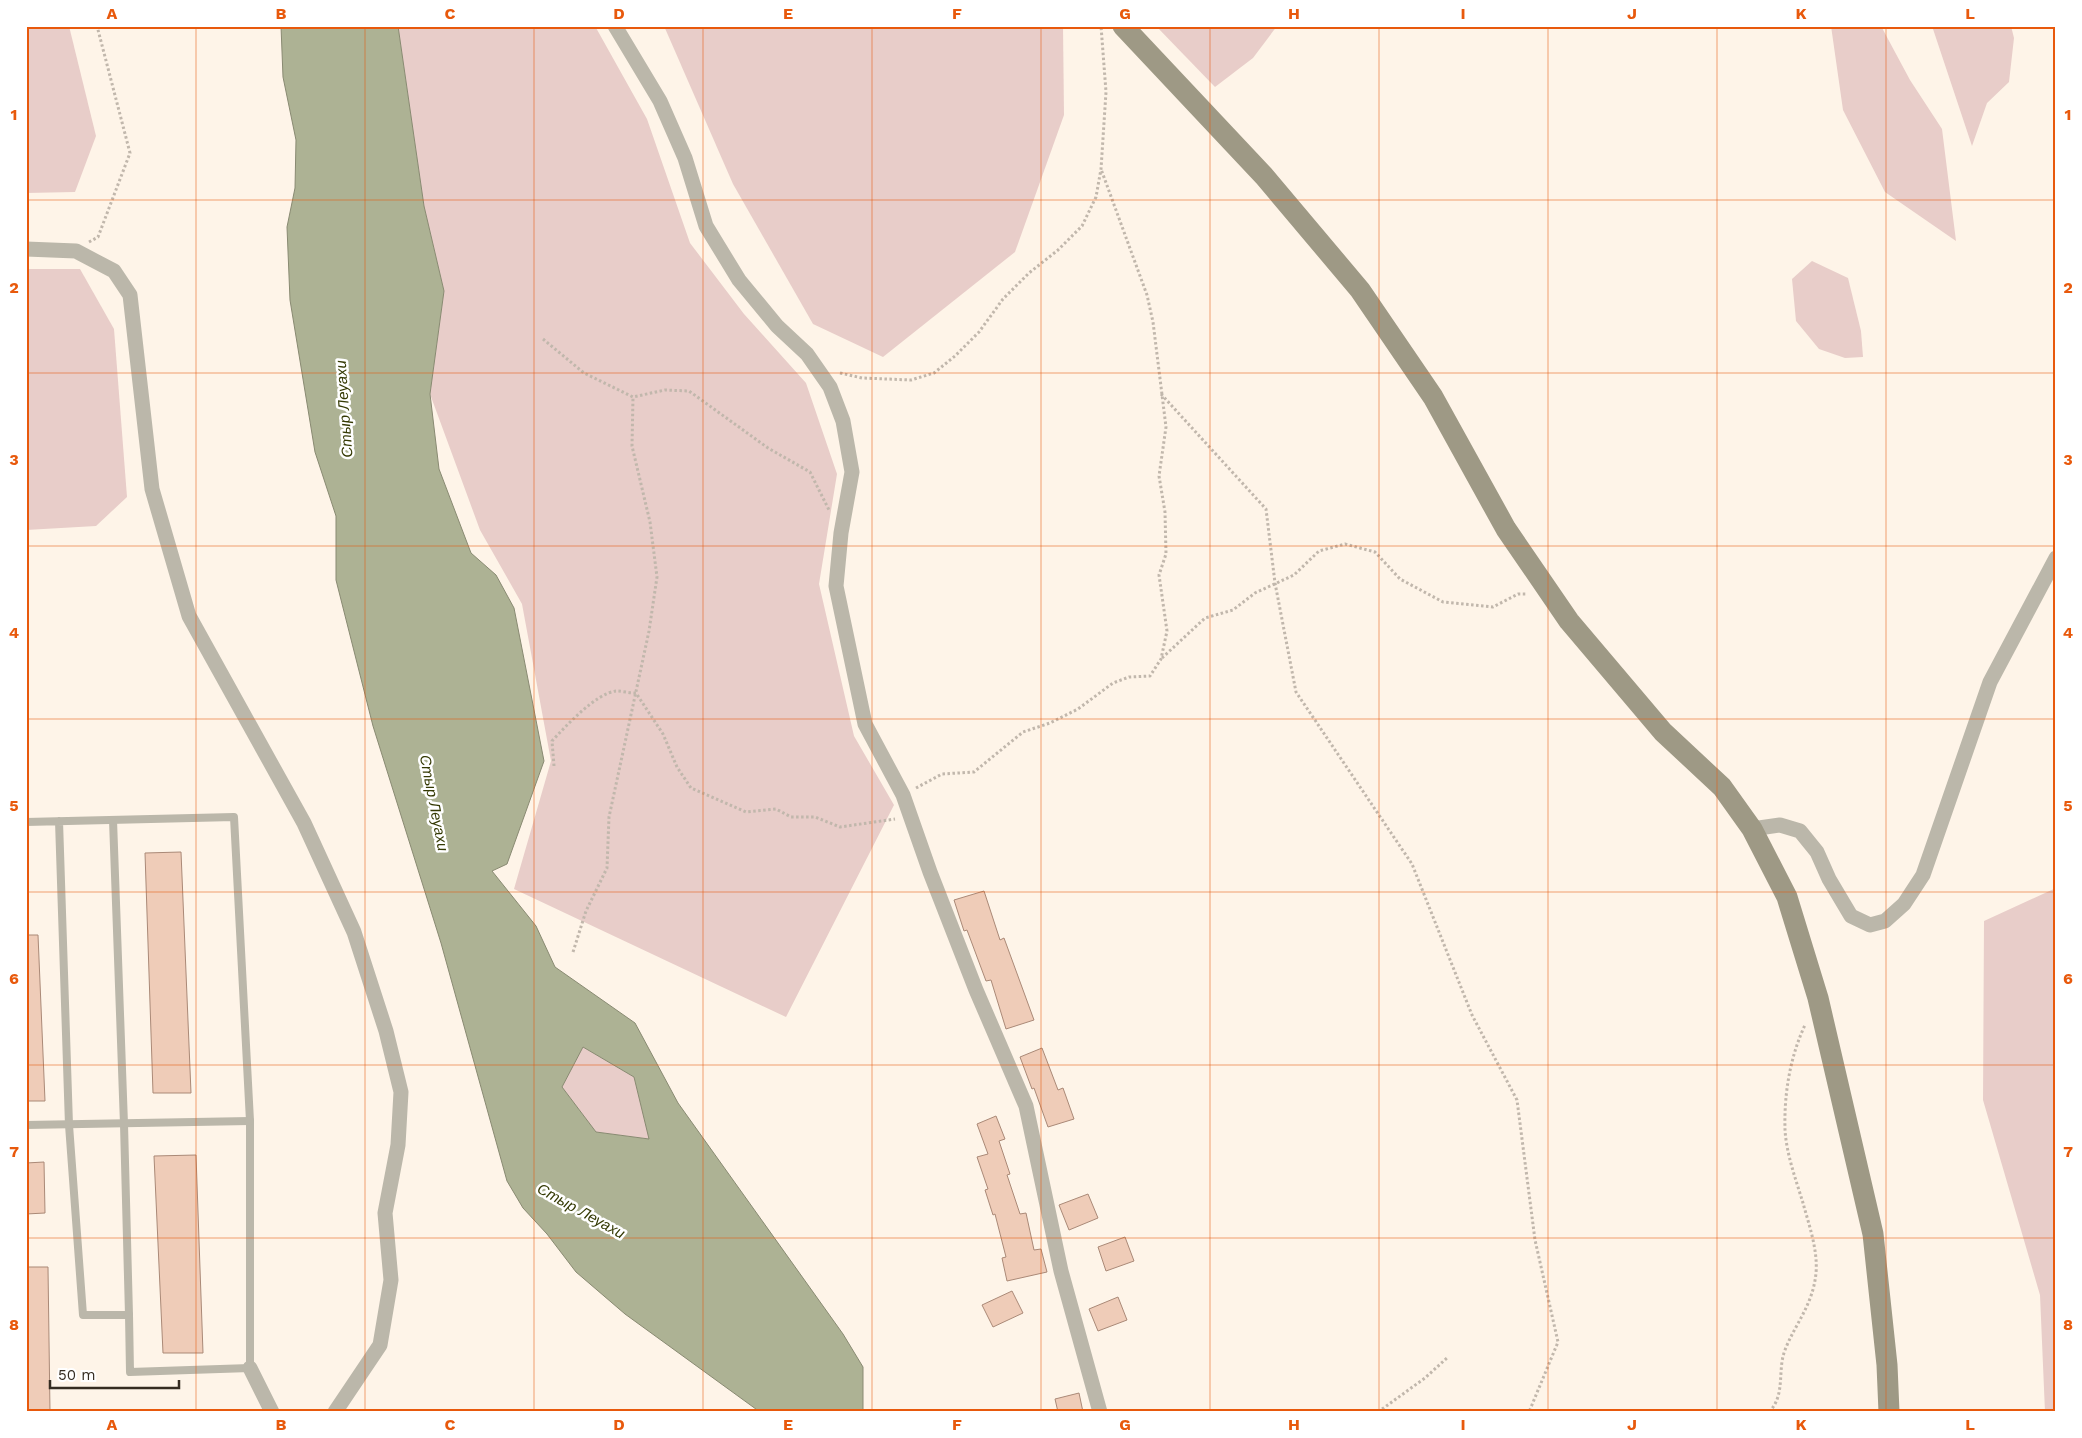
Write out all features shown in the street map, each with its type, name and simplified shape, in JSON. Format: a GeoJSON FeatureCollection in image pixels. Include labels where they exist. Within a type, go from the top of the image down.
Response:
{"type":"FeatureCollection","features":[{"type":"Feature","properties":{"kind":"main road"},"geometry":{"type":"LineString","coordinates":[[1123,26],[1264,176],[1360,290],[1433,398],[1506,529],[1569,621],[1663,732],[1722,787],[1752,829],[1787,896],[1818,998],[1873,1234],[1889,1412]]}},
{"type":"Feature","properties":{"kind":"street"},"geometry":{"type":"LineString","coordinates":[[615,26],[660,101],[685,158],[706,226],[739,280],[777,326],[807,354],[830,388],[843,421],[852,472],[841,533],[836,586],[865,724],[903,795],[976,990],[1026,1106],[1060,1271],[1100,1412]]}},
{"type":"Feature","properties":{"kind":"street"},"geometry":{"type":"LineString","coordinates":[[26,249],[76,251],[114,271],[130,294],[152,489],[189,616],[304,823],[354,932],[386,1031],[401,1092],[398,1146],[385,1213],[391,1280],[380,1344],[335,1412]]}},
{"type":"Feature","properties":{"kind":"street"},"geometry":{"type":"LineString","coordinates":[[1752,829],[1780,824],[1800,831],[1817,852],[1829,879],[1851,916],[1870,925],[1885,921],[1904,904],[1923,875],[1990,682],[2056,558]]}},
{"type":"Feature","properties":{"kind":"street"},"geometry":{"type":"LineString","coordinates":[[250,1368],[272,1412]]}},
{"type":"Feature","properties":{"kind":"lane"},"geometry":{"type":"LineString","coordinates":[[26,822],[234,817],[250,1121],[250,1368],[130,1372],[124,1124],[113,820]]}},
{"type":"Feature","properties":{"kind":"lane"},"geometry":{"type":"LineString","coordinates":[[59,821],[69,1124],[83,1315],[129,1315]]}},
{"type":"Feature","properties":{"kind":"lane"},"geometry":{"type":"LineString","coordinates":[[26,1125],[250,1121]]}},
{"type":"Feature","properties":{"kind":"path"},"geometry":{"type":"LineString","coordinates":[[76,251],[98,237],[130,153],[97,26]]}},
{"type":"Feature","properties":{"kind":"path"},"geometry":{"type":"LineString","coordinates":[[815,366],[852,376],[889,380],[911,380],[934,373],[956,356],[979,332],[1003,299],[1028,273],[1058,250],[1082,226],[1096,197],[1101,169],[1106,92],[1101,26]]}},
{"type":"Feature","properties":{"kind":"path"},"geometry":{"type":"LineString","coordinates":[[1101,169],[1148,294],[1166,427],[1159,476],[1164,512],[1166,554],[1159,575],[1167,631],[1161,659]]}},
{"type":"Feature","properties":{"kind":"path"},"geometry":{"type":"LineString","coordinates":[[543,339],[584,373],[633,397],[665,390],[689,392],[768,448],[810,472],[841,533]]}},
{"type":"Feature","properties":{"kind":"path"},"geometry":{"type":"LineString","coordinates":[[1161,394],[1266,509],[1275,583],[1296,692],[1412,864],[1472,1015],[1516,1100],[1535,1240],[1558,1342],[1529,1412]]}},
{"type":"Feature","properties":{"kind":"path"},"geometry":{"type":"LineString","coordinates":[[572,952],[586,911],[607,868],[609,817],[649,631],[657,577],[650,522],[632,446],[633,397]]}},
{"type":"Feature","properties":{"kind":"path"},"geometry":{"type":"LineString","coordinates":[[903,795],[942,774],[974,772],[1023,732],[1050,723],[1078,709],[1113,683],[1129,677],[1150,676],[1161,659],[1205,618],[1233,610],[1255,593],[1294,575],[1319,551],[1345,544],[1375,552],[1400,579],[1444,602],[1493,607],[1518,594],[1550,593]]}},
{"type":"Feature","properties":{"kind":"path"},"geometry":{"type":"LineString","coordinates":[[554,766],[552,741],[574,718],[593,702],[615,691],[636,693]]}},
{"type":"Feature","properties":{"kind":"path"},"geometry":{"type":"LineString","coordinates":[[636,693],[663,734],[676,767],[691,788],[746,812],[776,809],[791,817],[815,817],[840,826],[911,817]]}},
{"type":"Feature","properties":{"kind":"path"},"geometry":{"type":"LineString","coordinates":[[1769,1412],[1780,1392],[1784,1351],[1806,1312],[1816,1274],[1815,1250],[1794,1174],[1785,1130],[1786,1091],[1798,1040],[1818,998]]}},
{"type":"Feature","properties":{"kind":"path"},"geometry":{"type":"LineString","coordinates":[[1378,1412],[1425,1378],[1448,1356]]}},
{"type":"Feature","properties":{"kind":"shaded area"},"geometry":{"type":"Polygon","coordinates":[[[26,26],[69,26],[96,136],[75,192],[26,193],[26,26]]]}},
{"type":"Feature","properties":{"kind":"shaded area"},"geometry":{"type":"Polygon","coordinates":[[[398,26],[595,26],[647,119],[690,243],[744,314],[806,383],[837,474],[819,584],[854,736],[894,805],[786,1017],[514,889],[551,761],[522,604],[480,530],[430,394],[444,291],[424,206],[398,26]]]}},
{"type":"Feature","properties":{"kind":"shaded area"},"geometry":{"type":"Polygon","coordinates":[[[664,26],[1063,26],[1064,115],[1015,252],[883,357],[813,324],[733,184],[664,26]]]}},
{"type":"Feature","properties":{"kind":"shaded area"},"geometry":{"type":"Polygon","coordinates":[[[1156,26],[1277,26],[1253,58],[1215,87],[1156,26]]]}},
{"type":"Feature","properties":{"kind":"shaded area"},"geometry":{"type":"Polygon","coordinates":[[[1831,26],[1881,26],[1910,80],[1942,129],[1956,241],[1885,192],[1843,110],[1831,26]]]}},
{"type":"Feature","properties":{"kind":"shaded area"},"geometry":{"type":"Polygon","coordinates":[[[1932,26],[2011,26],[2014,38],[2009,82],[1987,103],[1972,146],[1932,26]]]}},
{"type":"Feature","properties":{"kind":"shaded area"},"geometry":{"type":"Polygon","coordinates":[[[1812,261],[1848,278],[1861,331],[1863,357],[1845,358],[1819,349],[1796,321],[1792,279],[1812,261]]]}},
{"type":"Feature","properties":{"kind":"shaded area"},"geometry":{"type":"Polygon","coordinates":[[[26,269],[80,269],[114,329],[127,497],[96,526],[26,530],[26,269]]]}},
{"type":"Feature","properties":{"kind":"shaded area"},"geometry":{"type":"Polygon","coordinates":[[[2056,888],[2056,1412],[2045,1412],[2040,1295],[1983,1100],[1984,921],[2056,888]]]}},
{"type":"Feature","properties":{"kind":"shaded area"},"geometry":{"type":"Polygon","coordinates":[[[583,1047],[634,1077],[650,1139],[596,1132],[562,1087],[583,1047]]]}},
{"type":"Feature","properties":{"kind":"water","name":"Стыр Леуахи"},"geometry":{"type":"Polygon","coordinates":[[[281,26],[398,26],[424,206],[444,291],[430,394],[439,469],[471,553],[496,575],[514,608],[544,761],[507,864],[492,871],[536,926],[555,967],[635,1023],[678,1103],[843,1334],[863,1367],[863,1412],[760,1412],[625,1314],[576,1272],[547,1234],[523,1208],[507,1181],[441,943],[373,726],[336,580],[336,516],[315,452],[290,300],[287,227],[295,188],[296,140],[283,77],[281,26]],[[583,1047],[562,1087],[596,1132],[649,1139],[634,1077],[583,1047]]]}},
{"type":"Feature","properties":{"kind":"building"},"geometry":{"type":"Polygon","coordinates":[[[181,852],[191,1093],[153,1093],[145,853],[181,852]]]}},
{"type":"Feature","properties":{"kind":"building"},"geometry":{"type":"Polygon","coordinates":[[[984,891],[1000,940],[1004,938],[1034,1020],[1006,1029],[991,980],[986,981],[967,930],[964,931],[954,900],[984,891]]]}},
{"type":"Feature","properties":{"kind":"building"},"geometry":{"type":"Polygon","coordinates":[[[26,935],[38,935],[45,1101],[26,1101],[26,935]]]}},
{"type":"Feature","properties":{"kind":"building"},"geometry":{"type":"Polygon","coordinates":[[[1042,1048],[1058,1090],[1063,1088],[1074,1119],[1048,1127],[1020,1057],[1042,1048]]]}},
{"type":"Feature","properties":{"kind":"building"},"geometry":{"type":"Polygon","coordinates":[[[996,1116],[1005,1139],[999,1141],[1010,1174],[1007,1175],[1020,1214],[1026,1213],[1034,1250],[1041,1249],[1047,1272],[1007,1281],[1002,1258],[1006,1257],[995,1214],[993,1215],[985,1190],[988,1189],[977,1157],[988,1154],[977,1124],[996,1116]]]}},
{"type":"Feature","properties":{"kind":"building"},"geometry":{"type":"Polygon","coordinates":[[[196,1155],[203,1353],[163,1353],[154,1156],[196,1155]]]}},
{"type":"Feature","properties":{"kind":"building"},"geometry":{"type":"Polygon","coordinates":[[[44,1162],[45,1213],[26,1214],[26,1163],[44,1162]]]}},
{"type":"Feature","properties":{"kind":"building"},"geometry":{"type":"Polygon","coordinates":[[[1088,1194],[1098,1218],[1069,1230],[1059,1205],[1088,1194]]]}},
{"type":"Feature","properties":{"kind":"building"},"geometry":{"type":"Polygon","coordinates":[[[1125,1237],[1134,1261],[1106,1271],[1098,1247],[1125,1237]]]}},
{"type":"Feature","properties":{"kind":"building"},"geometry":{"type":"Polygon","coordinates":[[[26,1267],[48,1267],[50,1412],[26,1412],[26,1267]]]}},
{"type":"Feature","properties":{"kind":"building"},"geometry":{"type":"Polygon","coordinates":[[[1012,1291],[1023,1313],[993,1327],[982,1305],[1012,1291]]]}},
{"type":"Feature","properties":{"kind":"building"},"geometry":{"type":"Polygon","coordinates":[[[1118,1297],[1127,1320],[1098,1331],[1089,1309],[1118,1297]]]}},
{"type":"Feature","properties":{"kind":"building"},"geometry":{"type":"Polygon","coordinates":[[[1079,1393],[1083,1412],[1058,1412],[1055,1399],[1079,1393]]]}}]}
